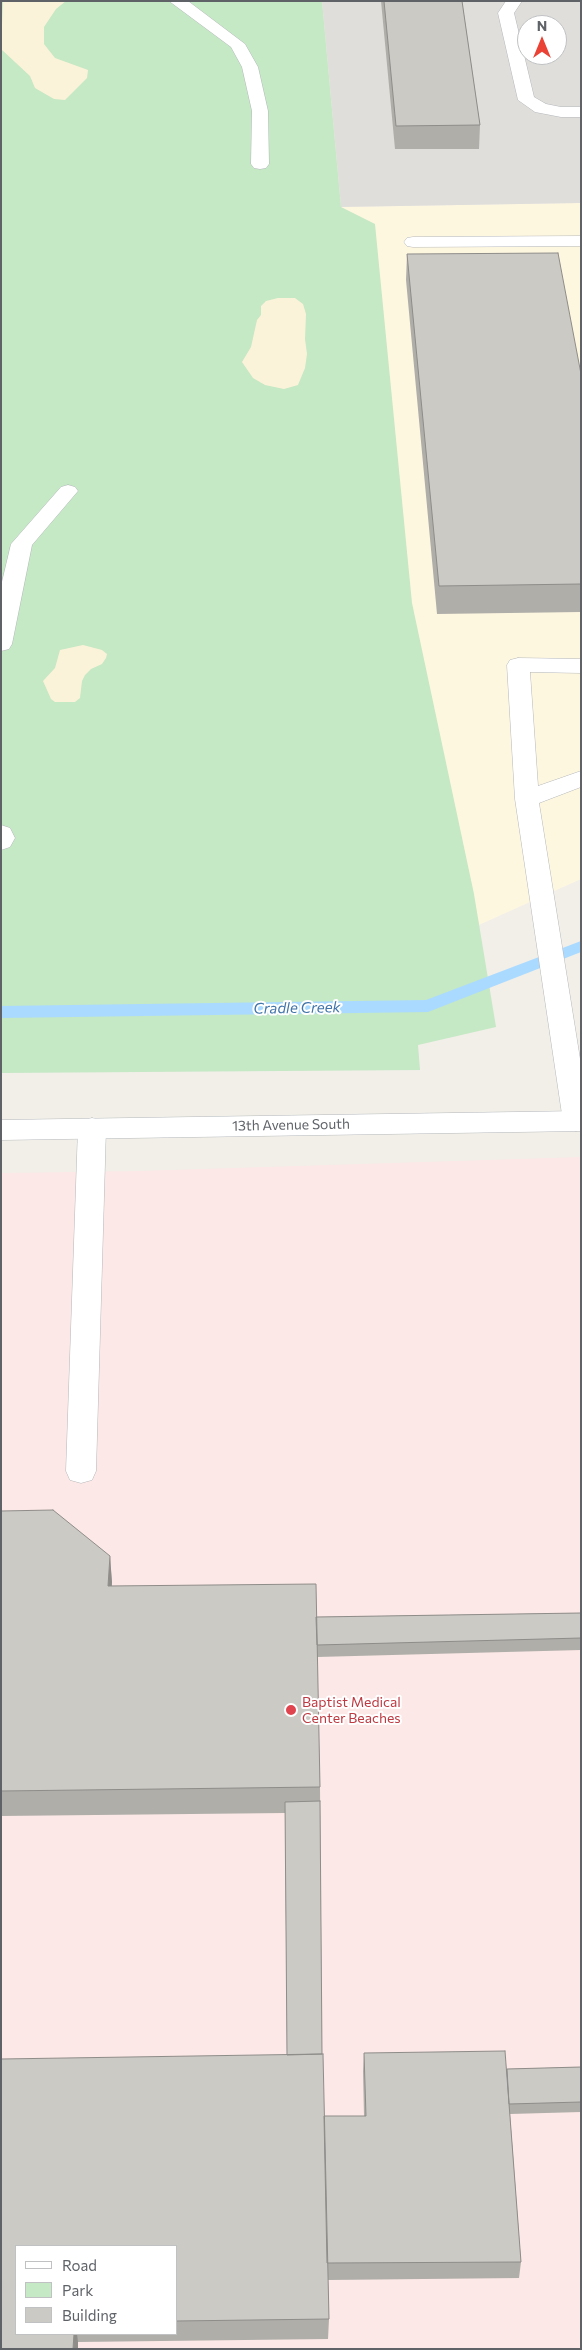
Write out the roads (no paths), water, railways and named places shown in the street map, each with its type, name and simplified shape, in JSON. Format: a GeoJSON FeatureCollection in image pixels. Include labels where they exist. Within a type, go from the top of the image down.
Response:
{"type":"FeatureCollection","features":[{"type":"Feature","properties":{"kind":"street"},"geometry":{"type":"LineString","coordinates":[[177,1],[237,44],[250,67],[260,111],[260,164]]}},
{"type":"Feature","properties":{"kind":"street"},"geometry":{"type":"LineString","coordinates":[[514,1],[506,13],[526,100],[541,108],[560,112],[581,112]]}},
{"type":"Feature","properties":{"kind":"street"},"geometry":{"type":"LineString","coordinates":[[413,242],[581,241]]}},
{"type":"Feature","properties":{"kind":"street"},"geometry":{"type":"LineString","coordinates":[[1,644],[16,565],[22,544],[68,491]]}},
{"type":"Feature","properties":{"kind":"street"},"geometry":{"type":"LineString","coordinates":[[579,1121],[564,1042],[527,799],[518,665],[581,666]]}},
{"type":"Feature","properties":{"kind":"street"},"geometry":{"type":"LineString","coordinates":[[527,799],[581,778]]}},
{"type":"Feature","properties":{"kind":"street"},"geometry":{"type":"LineString","coordinates":[[1,833],[3,838],[1,842]]}},
{"type":"Feature","properties":{"kind":"street","name":"13th Avenue South"},"geometry":{"type":"LineString","coordinates":[[1,1130],[579,1121]]}},
{"type":"Feature","properties":{"kind":"street"},"geometry":{"type":"LineString","coordinates":[[81,1471],[92,1128]]}},
{"type":"Feature","properties":{"kind":"waterway","name":"Cradle Creek"},"geometry":{"type":"LineString","coordinates":[[1,1012],[428,1006],[581,946]]}},
{"type":"Feature","properties":{"kind":"place","name":"Baptist Medical Center Beaches"},"geometry":{"type":"Point","coordinates":[291,1710]}}]}
